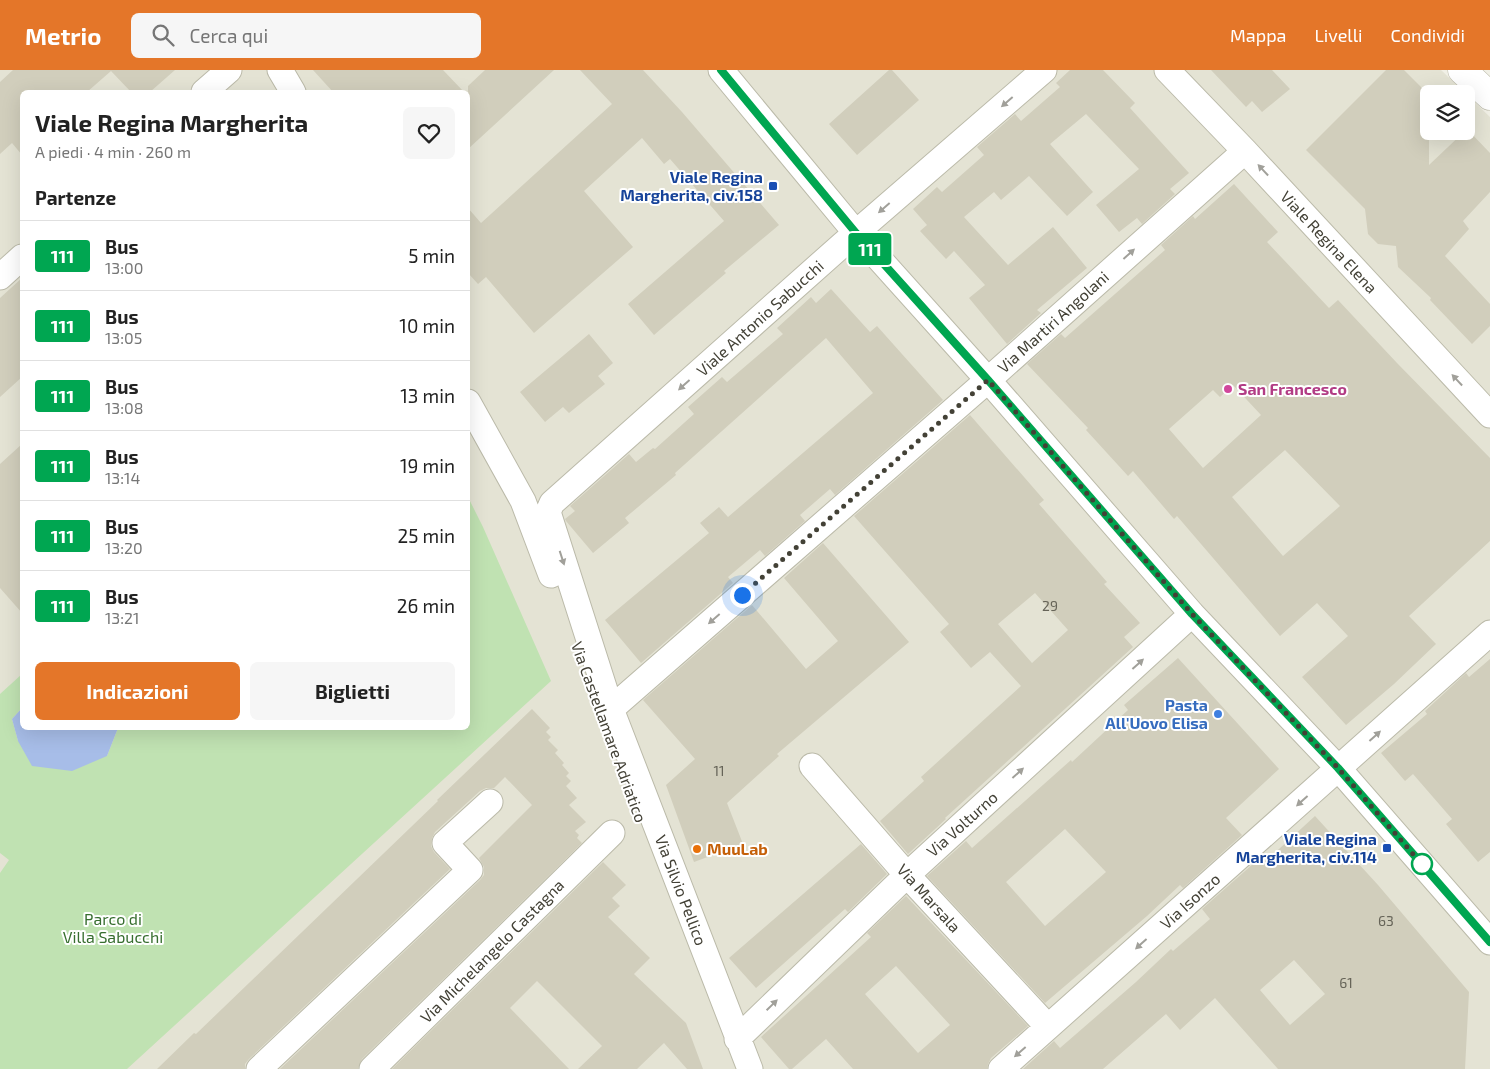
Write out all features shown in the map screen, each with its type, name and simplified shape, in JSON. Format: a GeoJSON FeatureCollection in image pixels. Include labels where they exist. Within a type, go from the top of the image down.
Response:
{"type":"FeatureCollection","features":[{"type":"Feature","properties":{"kind":"street"},"geometry":{"type":"LineString","coordinates":[[206,90],[229,70]]}},
{"type":"Feature","properties":{"kind":"street"},"geometry":{"type":"LineString","coordinates":[[280,70],[292,90]]}},
{"type":"Feature","properties":{"kind":"street"},"geometry":{"type":"LineString","coordinates":[[721,70],[856,233],[988,380],[1192,614],[1338,768],[1490,942]]}},
{"type":"Feature","properties":{"kind":"street","name":"Viale Antonio Sabucchi"},"geometry":{"type":"LineString","coordinates":[[548,512],[552,502],[856,233],[1044,70]]}},
{"type":"Feature","properties":{"kind":"street","name":"Viale Regina Elena"},"geometry":{"type":"LineString","coordinates":[[1167,70],[1245,151],[1490,415]]}},
{"type":"Feature","properties":{"kind":"street"},"geometry":{"type":"LineString","coordinates":[[1462,70],[1490,96]]}},
{"type":"Feature","properties":{"kind":"street","name":"Via Martiri Angolani"},"geometry":{"type":"LineString","coordinates":[[612,709],[988,380],[1245,151]]}},
{"type":"Feature","properties":{"kind":"street"},"geometry":{"type":"LineString","coordinates":[[0,277],[20,259]]}},
{"type":"Feature","properties":{"kind":"street","name":"Via Castellamare Adriatico"},"geometry":{"type":"LineString","coordinates":[[470,406],[523,501],[734,1069]]}},
{"type":"Feature","properties":{"kind":"street","name":"Via Silvio Pellico"},"geometry":{"type":"LineString","coordinates":[[548,512],[612,709],[750,1069]]}},
{"type":"Feature","properties":{"kind":"street","name":"Via Volturno"},"geometry":{"type":"LineString","coordinates":[[737,1039],[907,875],[1192,614]]}},
{"type":"Feature","properties":{"kind":"street","name":"Via Isonzo"},"geometry":{"type":"LineString","coordinates":[[1001,1069],[1490,633]]}},
{"type":"Feature","properties":{"kind":"street","name":"Via Marsala"},"geometry":{"type":"LineString","coordinates":[[812,766],[907,875],[1048,1027]]}},
{"type":"Feature","properties":{"kind":"street"},"geometry":{"type":"LineString","coordinates":[[258,1069],[470,870],[445,842],[490,802]]}},
{"type":"Feature","properties":{"kind":"street","name":"Via Michelangelo Castagna"},"geometry":{"type":"LineString","coordinates":[[372,1069],[612,833]]}},
{"type":"Feature","properties":{"kind":"shaded area"},"geometry":{"type":"Polygon","coordinates":[[[0,70],[1441,70],[1457,85],[1420,85],[1420,140],[1475,140],[1475,103],[1490,117],[1490,1069],[0,1069],[0,70]]]}},
{"type":"Feature","properties":{"kind":"green space","name":"Parco di Villa Sabucchi"},"geometry":{"type":"Polygon","coordinates":[[[470,501],[551,681],[127,1069],[0,1069],[0,873],[9,860],[0,853],[0,694],[20,676],[20,710],[12,719],[18,741],[107,756],[117,730],[470,730],[470,501]]]}},
{"type":"Feature","properties":{"kind":"water"},"geometry":{"type":"Polygon","coordinates":[[[20,710],[20,730],[117,730],[107,756],[72,771],[32,766],[18,741],[12,719],[20,710]]]}},
{"type":"Feature","properties":{"kind":"building"},"geometry":{"type":"Polygon","coordinates":[[[13,70],[175,70],[152,90],[129,90],[111,71],[89,90],[20,90],[20,153],[12,143],[0,154],[0,82],[13,70]]]}},
{"type":"Feature","properties":{"kind":"building"},"geometry":{"type":"Polygon","coordinates":[[[313,70],[443,70],[462,90],[331,90],[313,70]]]}},
{"type":"Feature","properties":{"kind":"building"},"geometry":{"type":"Polygon","coordinates":[[[485,70],[554,70],[470,147],[470,90],[468,90],[468,86],[485,70]]]}},
{"type":"Feature","properties":{"kind":"building"},"geometry":{"type":"Polygon","coordinates":[[[580,70],[643,70],[682,112],[779,225],[724,271],[726,273],[654,335],[628,304],[724,221],[670,159],[664,164],[642,138],[584,191],[633,247],[534,333],[486,277],[478,284],[470,275],[470,210],[481,223],[612,104],[580,70]]]}},
{"type":"Feature","properties":{"kind":"building"},"geometry":{"type":"Polygon","coordinates":[[[889,70],[892,70],[919,100],[857,155],[829,124],[889,70]]]}},
{"type":"Feature","properties":{"kind":"building"},"geometry":{"type":"Polygon","coordinates":[[[1070,70],[1103,70],[1135,103],[1130,108],[1189,173],[1170,189],[1175,194],[1142,224],[1137,218],[1119,232],[1096,205],[1139,169],[1086,114],[1050,144],[1093,192],[1067,216],[1029,176],[1001,200],[994,192],[964,217],[1008,265],[1053,227],[1087,268],[1037,310],[1041,313],[1007,344],[969,298],[985,285],[954,251],[946,259],[920,231],[927,225],[913,209],[937,187],[942,192],[984,155],[977,147],[1015,114],[1021,121],[1060,87],[1056,83],[1070,70]]]}},
{"type":"Feature","properties":{"kind":"building"},"geometry":{"type":"Polygon","coordinates":[[[1211,70],[1272,70],[1290,89],[1262,112],[1252,101],[1246,107],[1211,70]]]}},
{"type":"Feature","properties":{"kind":"building"},"geometry":{"type":"Polygon","coordinates":[[[1386,70],[1404,70],[1420,86],[1420,140],[1429,140],[1429,165],[1455,140],[1475,140],[1475,137],[1490,153],[1490,192],[1463,221],[1469,229],[1445,256],[1490,304],[1490,326],[1472,344],[1430,300],[1431,298],[1398,267],[1396,246],[1378,244],[1368,234],[1365,209],[1306,150],[1386,70]]]}},
{"type":"Feature","properties":{"kind":"building"},"geometry":{"type":"Polygon","coordinates":[[[1234,184],[1278,232],[1267,242],[1329,308],[1338,300],[1490,458],[1490,541],[1409,616],[1436,644],[1394,684],[1346,725],[1302,677],[1348,636],[1317,603],[1280,636],[1177,516],[1174,519],[1133,471],[1128,476],[1086,430],[1088,428],[1027,364],[1061,334],[1065,338],[1165,250],[1161,245],[1193,216],[1195,219],[1234,184]],[[1233,385],[1220,397],[1213,390],[1169,429],[1203,468],[1261,415],[1233,385]],[[1285,450],[1232,497],[1283,556],[1340,506],[1285,450]]]}},
{"type":"Feature","properties":{"kind":"building"},"geometry":{"type":"Polygon","coordinates":[[[20,280],[20,379],[0,397],[0,298],[20,280]]]}},
{"type":"Feature","properties":{"kind":"building"},"geometry":{"type":"Polygon","coordinates":[[[831,289],[870,332],[877,326],[943,400],[835,495],[830,489],[800,515],[805,521],[765,556],[760,550],[728,577],[733,583],[641,663],[605,620],[709,533],[700,523],[719,507],[728,517],[873,393],[826,338],[675,473],[676,475],[625,518],[629,523],[593,553],[565,519],[575,511],[570,506],[629,454],[636,462],[653,448],[655,449],[694,414],[688,407],[722,377],[727,382],[783,334],[777,328],[811,297],[816,303],[831,289]]]}},
{"type":"Feature","properties":{"kind":"building"},"geometry":{"type":"Polygon","coordinates":[[[589,334],[613,363],[598,376],[605,384],[569,413],[563,407],[545,422],[520,392],[589,334]]]}},
{"type":"Feature","properties":{"kind":"building"},"geometry":{"type":"Polygon","coordinates":[[[970,415],[1044,500],[1039,504],[1107,582],[1104,584],[1140,623],[1124,637],[1133,647],[908,854],[880,821],[924,781],[921,777],[1021,686],[990,652],[971,668],[940,632],[949,624],[854,516],[970,415]],[[1035,593],[998,624],[1032,663],[1068,630],[1035,593]]]}},
{"type":"Feature","properties":{"kind":"building"},"geometry":{"type":"Polygon","coordinates":[[[20,446],[20,611],[0,588],[0,464],[20,446]]]}},
{"type":"Feature","properties":{"kind":"building"},"geometry":{"type":"Polygon","coordinates":[[[823,543],[909,642],[777,754],[779,756],[727,803],[743,844],[694,862],[666,785],[695,759],[643,700],[752,605],[806,669],[838,641],[784,578],[823,543]]]}},
{"type":"Feature","properties":{"kind":"building"},"geometry":{"type":"Polygon","coordinates":[[[1178,658],[1279,769],[1226,818],[1242,835],[1183,888],[1180,885],[1147,916],[1045,1003],[927,876],[966,841],[972,848],[1071,760],[1072,762],[1128,710],[1124,705],[1178,658]],[[1065,829],[1006,882],[1045,926],[1106,872],[1065,829]]]}},
{"type":"Feature","properties":{"kind":"building"},"geometry":{"type":"Polygon","coordinates":[[[1490,659],[1490,852],[1478,862],[1446,824],[1452,819],[1413,774],[1405,781],[1381,753],[1427,714],[1425,711],[1466,673],[1469,677],[1490,659]]]}},
{"type":"Feature","properties":{"kind":"building"},"geometry":{"type":"Polygon","coordinates":[[[532,709],[550,728],[546,732],[551,737],[548,740],[558,750],[555,753],[564,763],[562,765],[569,773],[566,776],[571,781],[566,786],[577,798],[569,805],[586,822],[575,831],[579,835],[577,838],[582,843],[362,1059],[358,1069],[280,1069],[484,875],[484,867],[479,858],[532,805],[505,777],[494,788],[486,788],[480,791],[435,832],[431,846],[434,852],[450,869],[249,1059],[245,1064],[245,1069],[157,1069],[194,1033],[196,1034],[532,709]]]}},
{"type":"Feature","properties":{"kind":"building"},"geometry":{"type":"Polygon","coordinates":[[[1315,816],[1378,885],[1469,992],[1465,1069],[1278,1069],[1215,998],[1180,1030],[1166,1014],[1103,1069],[1023,1069],[1054,1041],[1060,1048],[1171,949],[1173,951],[1210,919],[1202,909],[1262,856],[1266,861],[1315,816]],[[1294,960],[1260,990],[1290,1025],[1325,994],[1294,960]]]}},
{"type":"Feature","properties":{"kind":"building"},"geometry":{"type":"Polygon","coordinates":[[[861,844],[887,874],[848,912],[845,909],[756,988],[729,958],[861,844]]]}},
{"type":"Feature","properties":{"kind":"building"},"geometry":{"type":"Polygon","coordinates":[[[603,862],[626,885],[612,898],[620,906],[608,917],[650,958],[634,974],[686,1023],[703,1069],[687,1069],[664,1043],[637,1069],[578,1069],[602,1046],[537,981],[510,1008],[569,1069],[392,1069],[603,862]]]}},
{"type":"Feature","properties":{"kind":"building"},"geometry":{"type":"Polygon","coordinates":[[[906,896],[1028,1026],[991,1058],[987,1069],[853,1069],[826,1039],[792,1069],[789,1069],[761,1037],[871,937],[867,933],[906,896]],[[896,966],[865,994],[918,1053],[950,1025],[896,966]]]}},
{"type":"Feature","properties":{"kind":"bus line","name":"111"},"geometry":{"type":"LineString","coordinates":[[721,70],[856,233],[988,380],[1192,614],[1338,768],[1490,942]]}},
{"type":"Feature","properties":{"kind":"place","name":"Viale Regina Margherita, civ.158"},"geometry":{"type":"Point","coordinates":[773,186]}},
{"type":"Feature","properties":{"kind":"place","name":"San Francesco"},"geometry":{"type":"Point","coordinates":[1228,389]}},
{"type":"Feature","properties":{"kind":"place","name":"Pasta All'Uovo Elisa"},"geometry":{"type":"Point","coordinates":[1218,714]}},
{"type":"Feature","properties":{"kind":"place","name":"Viale Regina Margherita, civ.114"},"geometry":{"type":"Point","coordinates":[1387,848]}},
{"type":"Feature","properties":{"kind":"place","name":"MuuLab"},"geometry":{"type":"Point","coordinates":[697,849]}},
{"type":"Feature","properties":{"kind":"route"},"geometry":{"type":"LineString","coordinates":[[742,595],[988,380],[1192,614],[1338,768],[1427,870],[1422,864]]}}]}
